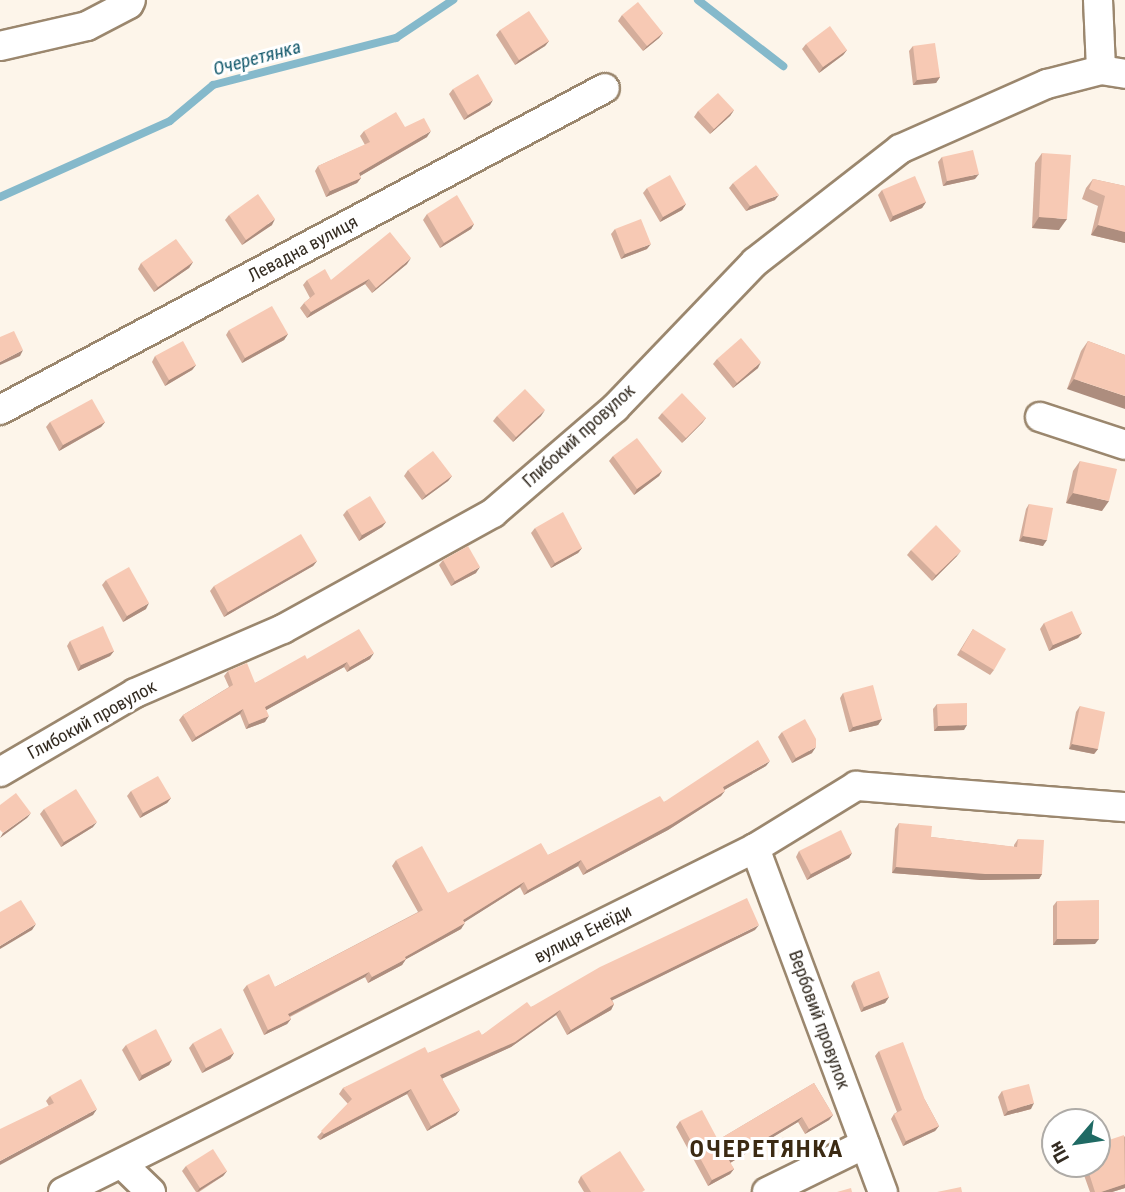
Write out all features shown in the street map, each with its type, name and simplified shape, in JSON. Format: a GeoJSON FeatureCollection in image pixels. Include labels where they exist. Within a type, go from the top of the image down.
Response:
{"type":"FeatureCollection","features":[{"type":"Feature","properties":{"kind":"street"},"geometry":{"type":"LineString","coordinates":[[0,46],[87,26],[129,4],[131,0]]}},
{"type":"Feature","properties":{"kind":"street"},"geometry":{"type":"LineString","coordinates":[[1098,0],[1113,72]]}},
{"type":"Feature","properties":{"kind":"street","name":"Глибокий провулок"},"geometry":{"type":"LineString","coordinates":[[0,772],[135,693],[283,629],[493,513],[615,408],[755,262],[900,149],[1047,84],[1113,72]]}},
{"type":"Feature","properties":{"kind":"street","name":"Левадна вулиця"},"geometry":{"type":"LineString","coordinates":[[0,410],[605,88]]}},
{"type":"Feature","properties":{"kind":"street"},"geometry":{"type":"LineString","coordinates":[[1040,417],[1125,446]]}},
{"type":"Feature","properties":{"kind":"street","name":"вулиця Енеїди"},"geometry":{"type":"LineString","coordinates":[[63,1192],[123,1165],[755,848],[856,786],[1125,807]]}},
{"type":"Feature","properties":{"kind":"street","name":"Вербовий провулок"},"geometry":{"type":"LineString","coordinates":[[755,848],[883,1192]]}},
{"type":"Feature","properties":{"kind":"street"},"geometry":{"type":"LineString","coordinates":[[767,1192],[865,1143]]}},
{"type":"Feature","properties":{"kind":"street"},"geometry":{"type":"LineString","coordinates":[[123,1165],[151,1192]]}},
{"type":"Feature","properties":{"kind":"building"},"geometry":{"type":"Polygon","coordinates":[[[638,2],[663,33],[647,46],[622,15],[638,2]]]}},
{"type":"Feature","properties":{"kind":"building"},"geometry":{"type":"Polygon","coordinates":[[[529,11],[549,41],[519,60],[500,30],[529,11]]]}},
{"type":"Feature","properties":{"kind":"building"},"geometry":{"type":"Polygon","coordinates":[[[830,26],[847,50],[823,67],[806,44],[830,26]]]}},
{"type":"Feature","properties":{"kind":"building"},"geometry":{"type":"Polygon","coordinates":[[[935,43],[940,77],[917,80],[913,46],[935,43]]]}},
{"type":"Feature","properties":{"kind":"building"},"geometry":{"type":"Polygon","coordinates":[[[478,74],[493,100],[468,115],[453,89],[478,74]]]}},
{"type":"Feature","properties":{"kind":"building"},"geometry":{"type":"Polygon","coordinates":[[[718,93],[734,110],[714,129],[698,111],[718,93]]]}},
{"type":"Feature","properties":{"kind":"building"},"geometry":{"type":"Polygon","coordinates":[[[396,112],[405,127],[424,118],[431,131],[359,173],[361,178],[330,191],[318,166],[370,142],[364,131],[396,112]]]}},
{"type":"Feature","properties":{"kind":"building"},"geometry":{"type":"Polygon","coordinates":[[[973,150],[979,174],[947,181],[942,157],[973,150]]]}},
{"type":"Feature","properties":{"kind":"building"},"geometry":{"type":"Polygon","coordinates":[[[1042,153],[1071,155],[1067,219],[1039,217],[1042,153]]]}},
{"type":"Feature","properties":{"kind":"building"},"geometry":{"type":"Polygon","coordinates":[[[756,165],[779,195],[750,206],[733,183],[756,165]]]}},
{"type":"Feature","properties":{"kind":"building"},"geometry":{"type":"Polygon","coordinates":[[[670,175],[686,204],[663,217],[647,188],[670,175]]]}},
{"type":"Feature","properties":{"kind":"building"},"geometry":{"type":"Polygon","coordinates":[[[915,176],[926,202],[893,216],[882,190],[915,176]]]}},
{"type":"Feature","properties":{"kind":"building"},"geometry":{"type":"Polygon","coordinates":[[[1093,179],[1125,186],[1125,232],[1098,225],[1105,196],[1089,189],[1093,179]]]}},
{"type":"Feature","properties":{"kind":"building"},"geometry":{"type":"Polygon","coordinates":[[[258,194],[275,219],[246,240],[229,215],[258,194]]]}},
{"type":"Feature","properties":{"kind":"building"},"geometry":{"type":"Polygon","coordinates":[[[457,195],[474,224],[444,243],[427,214],[457,195]]]}},
{"type":"Feature","properties":{"kind":"building"},"geometry":{"type":"Polygon","coordinates":[[[641,219],[651,244],[625,254],[615,229],[641,219]]]}},
{"type":"Feature","properties":{"kind":"building"},"geometry":{"type":"Polygon","coordinates":[[[390,232],[411,258],[376,288],[369,279],[311,312],[304,303],[315,294],[307,280],[325,269],[331,280],[390,232]]]}},
{"type":"Feature","properties":{"kind":"building"},"geometry":{"type":"Polygon","coordinates":[[[176,239],[193,262],[158,287],[141,263],[176,239]]]}},
{"type":"Feature","properties":{"kind":"building"},"geometry":{"type":"Polygon","coordinates":[[[272,306],[288,334],[245,358],[229,330],[272,306]]]}},
{"type":"Feature","properties":{"kind":"building"},"geometry":{"type":"Polygon","coordinates":[[[14,331],[23,350],[0,362],[0,337],[14,331]]]}},
{"type":"Feature","properties":{"kind":"building"},"geometry":{"type":"Polygon","coordinates":[[[741,338],[761,362],[737,383],[717,359],[741,338]]]}},
{"type":"Feature","properties":{"kind":"building"},"geometry":{"type":"Polygon","coordinates":[[[183,341],[196,365],[169,380],[155,356],[183,341]]]}},
{"type":"Feature","properties":{"kind":"building"},"geometry":{"type":"Polygon","coordinates":[[[1088,341],[1125,355],[1125,396],[1074,379],[1088,341]]]}},
{"type":"Feature","properties":{"kind":"building"},"geometry":{"type":"Polygon","coordinates":[[[525,389],[545,410],[516,437],[497,416],[525,389]]]}},
{"type":"Feature","properties":{"kind":"building"},"geometry":{"type":"Polygon","coordinates":[[[682,393],[706,418],[686,438],[662,413],[682,393]]]}},
{"type":"Feature","properties":{"kind":"building"},"geometry":{"type":"Polygon","coordinates":[[[92,399],[105,422],[63,445],[50,422],[92,399]]]}},
{"type":"Feature","properties":{"kind":"building"},"geometry":{"type":"Polygon","coordinates":[[[637,438],[662,471],[637,489],[613,456],[637,438]]]}},
{"type":"Feature","properties":{"kind":"building"},"geometry":{"type":"Polygon","coordinates":[[[433,451],[452,476],[426,495],[408,470],[433,451]]]}},
{"type":"Feature","properties":{"kind":"building"},"geometry":{"type":"Polygon","coordinates":[[[1080,461],[1117,469],[1109,501],[1073,493],[1080,461]]]}},
{"type":"Feature","properties":{"kind":"building"},"geometry":{"type":"Polygon","coordinates":[[[370,496],[386,522],[362,535],[347,510],[370,496]]]}},
{"type":"Feature","properties":{"kind":"building"},"geometry":{"type":"Polygon","coordinates":[[[1029,504],[1053,508],[1047,540],[1023,536],[1029,504]]]}},
{"type":"Feature","properties":{"kind":"building"},"geometry":{"type":"Polygon","coordinates":[[[563,512],[582,548],[555,563],[535,528],[563,512]]]}},
{"type":"Feature","properties":{"kind":"building"},"geometry":{"type":"Polygon","coordinates":[[[936,525],[961,551],[936,575],[911,550],[936,525]]]}},
{"type":"Feature","properties":{"kind":"building"},"geometry":{"type":"Polygon","coordinates":[[[301,534],[317,561],[228,612],[214,586],[301,534]]]}},
{"type":"Feature","properties":{"kind":"building"},"geometry":{"type":"Polygon","coordinates":[[[468,546],[480,567],[455,581],[443,560],[468,546]]]}},
{"type":"Feature","properties":{"kind":"building"},"geometry":{"type":"Polygon","coordinates":[[[129,567],[149,603],[127,616],[106,580],[129,567]]]}},
{"type":"Feature","properties":{"kind":"building"},"geometry":{"type":"Polygon","coordinates":[[[1072,611],[1082,633],[1053,645],[1044,623],[1072,611]]]}},
{"type":"Feature","properties":{"kind":"building"},"geometry":{"type":"Polygon","coordinates":[[[103,626],[114,651],[81,665],[70,641],[103,626]]]}},
{"type":"Feature","properties":{"kind":"building"},"geometry":{"type":"Polygon","coordinates":[[[359,629],[374,653],[350,667],[347,662],[265,707],[269,716],[249,724],[243,709],[196,737],[183,715],[233,685],[228,671],[247,663],[255,683],[305,655],[307,659],[359,629]]]}},
{"type":"Feature","properties":{"kind":"building"},"geometry":{"type":"Polygon","coordinates":[[[973,629],[1006,649],[994,670],[961,650],[973,629]]]}},
{"type":"Feature","properties":{"kind":"building"},"geometry":{"type":"Polygon","coordinates":[[[873,685],[882,719],[853,727],[843,693],[873,685]]]}},
{"type":"Feature","properties":{"kind":"building"},"geometry":{"type":"Polygon","coordinates":[[[967,703],[967,725],[938,726],[937,704],[967,703]]]}},
{"type":"Feature","properties":{"kind":"building"},"geometry":{"type":"Polygon","coordinates":[[[1080,706],[1105,712],[1098,749],[1072,744],[1080,706]]]}},
{"type":"Feature","properties":{"kind":"building"},"geometry":{"type":"Polygon","coordinates":[[[805,719],[816,739],[816,747],[796,758],[782,732],[805,719]]]}},
{"type":"Feature","properties":{"kind":"building"},"geometry":{"type":"Polygon","coordinates":[[[758,740],[770,761],[723,787],[725,791],[672,824],[587,870],[581,860],[528,890],[524,882],[463,920],[465,923],[405,957],[406,959],[372,977],[369,972],[288,1014],[291,1019],[268,1030],[247,985],[269,974],[275,987],[423,910],[396,860],[422,846],[448,893],[541,843],[548,855],[660,796],[664,802],[758,740]]]}},
{"type":"Feature","properties":{"kind":"building"},"geometry":{"type":"Polygon","coordinates":[[[158,776],[171,798],[143,813],[131,791],[158,776]]]}},
{"type":"Feature","properties":{"kind":"building"},"geometry":{"type":"Polygon","coordinates":[[[76,789],[97,822],[64,842],[44,809],[76,789]]]}},
{"type":"Feature","properties":{"kind":"building"},"geometry":{"type":"Polygon","coordinates":[[[16,793],[31,813],[3,833],[0,830],[0,805],[16,793]]]}},
{"type":"Feature","properties":{"kind":"building"},"geometry":{"type":"Polygon","coordinates":[[[899,823],[932,826],[931,837],[1017,847],[1018,839],[1044,840],[1042,874],[985,874],[896,867],[899,823]]]}},
{"type":"Feature","properties":{"kind":"building"},"geometry":{"type":"Polygon","coordinates":[[[841,830],[852,853],[811,874],[799,851],[841,830]]]}},
{"type":"Feature","properties":{"kind":"building"},"geometry":{"type":"Polygon","coordinates":[[[747,898],[759,925],[610,998],[614,1004],[571,1030],[560,1010],[515,1042],[440,1075],[460,1110],[431,1126],[411,1089],[324,1134],[321,1131],[352,1099],[343,1088],[425,1047],[428,1053],[479,1030],[482,1035],[527,1002],[531,1007],[600,967],[747,898]]]}},
{"type":"Feature","properties":{"kind":"building"},"geometry":{"type":"Polygon","coordinates":[[[21,900],[36,924],[0,946],[0,912],[21,900]]]}},
{"type":"Feature","properties":{"kind":"building"},"geometry":{"type":"Polygon","coordinates":[[[1099,900],[1099,939],[1057,939],[1057,901],[1099,900]]]}},
{"type":"Feature","properties":{"kind":"building"},"geometry":{"type":"Polygon","coordinates":[[[879,971],[889,997],[864,1007],[854,981],[879,971]]]}},
{"type":"Feature","properties":{"kind":"building"},"geometry":{"type":"Polygon","coordinates":[[[221,1028],[234,1053],[206,1068],[193,1043],[221,1028]]]}},
{"type":"Feature","properties":{"kind":"building"},"geometry":{"type":"Polygon","coordinates":[[[156,1029],[172,1060],[142,1075],[126,1045],[156,1029]]]}},
{"type":"Feature","properties":{"kind":"building"},"geometry":{"type":"Polygon","coordinates":[[[903,1042],[925,1100],[939,1126],[906,1141],[894,1114],[902,1110],[879,1051],[903,1042]]]}},
{"type":"Feature","properties":{"kind":"building"},"geometry":{"type":"Polygon","coordinates":[[[81,1079],[97,1109],[0,1161],[0,1129],[54,1103],[50,1096],[81,1079]]]}},
{"type":"Feature","properties":{"kind":"building"},"geometry":{"type":"Polygon","coordinates":[[[814,1083],[833,1115],[809,1129],[802,1117],[729,1160],[734,1169],[712,1180],[680,1121],[702,1110],[718,1140],[814,1083]]]}},
{"type":"Feature","properties":{"kind":"building"},"geometry":{"type":"Polygon","coordinates":[[[1029,1084],[1034,1103],[1008,1111],[1002,1091],[1029,1084]]]}},
{"type":"Feature","properties":{"kind":"building"},"geometry":{"type":"Polygon","coordinates":[[[1124,1135],[1125,1184],[1095,1192],[1090,1178],[1111,1178],[1111,1139],[1124,1135]]]}},
{"type":"Feature","properties":{"kind":"building"},"geometry":{"type":"Polygon","coordinates":[[[213,1149],[227,1171],[200,1188],[186,1166],[213,1149]]]}},
{"type":"Feature","properties":{"kind":"building"},"geometry":{"type":"Polygon","coordinates":[[[620,1151],[645,1190],[591,1192],[581,1176],[620,1151]]]}},
{"type":"Feature","properties":{"kind":"building"},"geometry":{"type":"Polygon","coordinates":[[[961,1187],[962,1192],[937,1192],[961,1187]]]}},
{"type":"Feature","properties":{"kind":"waterway","name":"Очеретянка"},"geometry":{"type":"LineString","coordinates":[[0,197],[170,121],[213,85],[396,38],[453,0]]}},
{"type":"Feature","properties":{"kind":"waterway","name":"Очеретянка"},"geometry":{"type":"LineString","coordinates":[[698,0],[783,66]]}},
{"type":"Feature","properties":{"kind":"district","name":"ОЧЕРЕТЯНКА"},"geometry":{"type":"Point","coordinates":[767,1150]}}]}
